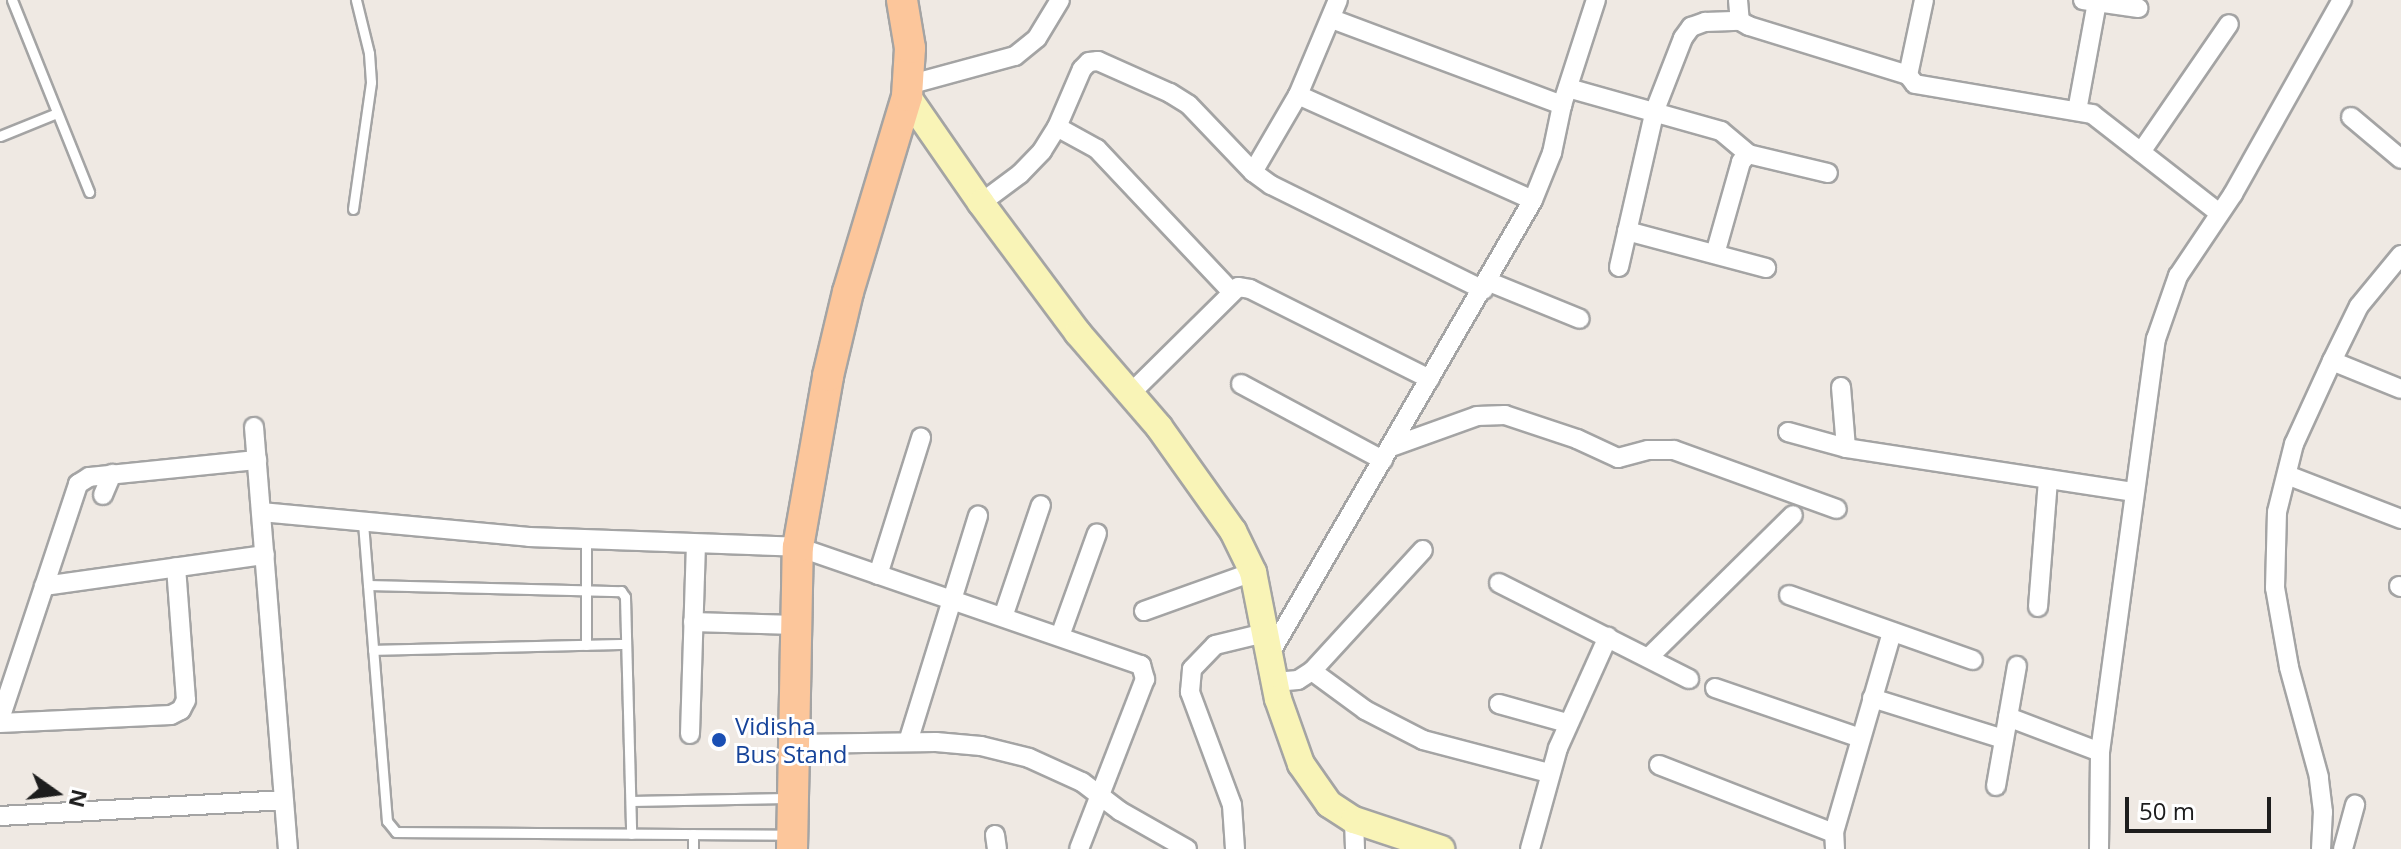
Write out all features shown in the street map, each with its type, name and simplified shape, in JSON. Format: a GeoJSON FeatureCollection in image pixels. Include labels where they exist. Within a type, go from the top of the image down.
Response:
{"type":"FeatureCollection","features":[{"type":"Feature","properties":{"kind":"main road"},"geometry":{"type":"LineString","coordinates":[[792,842],[798,547],[828,376],[848,292],[907,91],[910,48],[902,0]]}},
{"type":"Feature","properties":{"kind":"main road"},"geometry":{"type":"LineString","coordinates":[[907,91],[981,203],[1078,333],[1159,427],[1233,531],[1253,572],[1275,682],[1301,764],[1329,804],[1354,820],[1441,849]]}},
{"type":"Feature","properties":{"kind":"street"},"geometry":{"type":"LineString","coordinates":[[907,91],[1015,56],[1037,38],[1060,0]]}},
{"type":"Feature","properties":{"kind":"street"},"geometry":{"type":"LineString","coordinates":[[1253,172],[1298,95],[1338,0]]}},
{"type":"Feature","properties":{"kind":"street"},"geometry":{"type":"LineString","coordinates":[[1235,849],[1232,805],[1190,692],[1192,669],[1215,645],[1267,644],[1387,454],[1533,200],[1552,153],[1565,97],[1596,0]]}},
{"type":"Feature","properties":{"kind":"street"},"geometry":{"type":"LineString","coordinates":[[1738,0],[1740,21]]}},
{"type":"Feature","properties":{"kind":"street"},"geometry":{"type":"LineString","coordinates":[[1908,75],[1924,0]]}},
{"type":"Feature","properties":{"kind":"street"},"geometry":{"type":"LineString","coordinates":[[2099,849],[2100,752],[2156,339],[2178,276],[2264,141],[2342,0]]}},
{"type":"Feature","properties":{"kind":"street"},"geometry":{"type":"LineString","coordinates":[[2077,111],[2090,1],[2138,8]]}},
{"type":"Feature","properties":{"kind":"street"},"geometry":{"type":"LineString","coordinates":[[1332,19],[1565,97],[1655,110],[1721,131],[1748,154],[1828,173]]}},
{"type":"Feature","properties":{"kind":"street"},"geometry":{"type":"LineString","coordinates":[[1619,267],[1655,110],[1683,38],[1691,27],[1705,22],[1740,21],[1908,75],[1915,84],[2092,114],[2218,212]]}},
{"type":"Feature","properties":{"kind":"street"},"geometry":{"type":"LineString","coordinates":[[2141,152],[2229,24]]}},
{"type":"Feature","properties":{"kind":"street"},"geometry":{"type":"LineString","coordinates":[[981,203],[1020,174],[1057,127],[1082,69],[1089,62],[1098,61],[1170,93],[1189,105],[1253,172],[1271,185],[1485,286],[1580,319]]}},
{"type":"Feature","properties":{"kind":"street"},"geometry":{"type":"LineString","coordinates":[[1298,95],[1533,200]]}},
{"type":"Feature","properties":{"kind":"street"},"geometry":{"type":"LineString","coordinates":[[2351,117],[2401,159]]}},
{"type":"Feature","properties":{"kind":"street"},"geometry":{"type":"LineString","coordinates":[[1057,127],[1097,149],[1231,291]]}},
{"type":"Feature","properties":{"kind":"street"},"geometry":{"type":"LineString","coordinates":[[1715,254],[1741,162],[1748,154]]}},
{"type":"Feature","properties":{"kind":"street"},"geometry":{"type":"LineString","coordinates":[[1627,231],[1766,268]]}},
{"type":"Feature","properties":{"kind":"street"},"geometry":{"type":"LineString","coordinates":[[2321,849],[2323,812],[2319,777],[2289,667],[2275,588],[2277,512],[2294,444],[2332,361],[2359,306],[2401,255]]}},
{"type":"Feature","properties":{"kind":"street"},"geometry":{"type":"LineString","coordinates":[[1130,394],[1238,287],[1250,289],[1430,379]]}},
{"type":"Feature","properties":{"kind":"street"},"geometry":{"type":"LineString","coordinates":[[2332,361],[2401,389]]}},
{"type":"Feature","properties":{"kind":"street"},"geometry":{"type":"LineString","coordinates":[[1241,384],[1387,454],[1477,416],[1505,415],[1577,439],[1618,458],[1648,450],[1674,450],[1837,509]]}},
{"type":"Feature","properties":{"kind":"street"},"geometry":{"type":"LineString","coordinates":[[1841,387],[1846,448]]}},
{"type":"Feature","properties":{"kind":"street"},"geometry":{"type":"LineString","coordinates":[[254,427],[288,849]]}},
{"type":"Feature","properties":{"kind":"street"},"geometry":{"type":"LineString","coordinates":[[1788,432],[1846,448],[2134,492]]}},
{"type":"Feature","properties":{"kind":"street"},"geometry":{"type":"LineString","coordinates":[[878,575],[921,438]]}},
{"type":"Feature","properties":{"kind":"street"},"geometry":{"type":"LineString","coordinates":[[176,567],[186,700],[181,710],[171,715],[0,721],[8,669],[44,586],[78,484],[89,477],[257,460]]}},
{"type":"Feature","properties":{"kind":"street"},"geometry":{"type":"LineString","coordinates":[[103,495],[112,474]]}},
{"type":"Feature","properties":{"kind":"street"},"geometry":{"type":"LineString","coordinates":[[2287,475],[2401,519]]}},
{"type":"Feature","properties":{"kind":"street"},"geometry":{"type":"LineString","coordinates":[[2038,607],[2048,479]]}},
{"type":"Feature","properties":{"kind":"street"},"geometry":{"type":"LineString","coordinates":[[1003,617],[1041,505]]}},
{"type":"Feature","properties":{"kind":"street"},"geometry":{"type":"LineString","coordinates":[[261,512],[586,540],[798,547],[1060,636],[1145,670],[1145,679],[1102,797],[1079,849]]}},
{"type":"Feature","properties":{"kind":"street"},"geometry":{"type":"LineString","coordinates":[[1649,657],[1793,515]]}},
{"type":"Feature","properties":{"kind":"street"},"geometry":{"type":"LineString","coordinates":[[908,742],[978,516]]}},
{"type":"Feature","properties":{"kind":"street"},"geometry":{"type":"LineString","coordinates":[[1060,636],[1097,533]]}},
{"type":"Feature","properties":{"kind":"street"},"geometry":{"type":"LineString","coordinates":[[690,734],[696,545]]}},
{"type":"Feature","properties":{"kind":"street"},"geometry":{"type":"LineString","coordinates":[[1275,682],[1298,680],[1312,671],[1423,550]]}},
{"type":"Feature","properties":{"kind":"street"},"geometry":{"type":"LineString","coordinates":[[44,586],[265,555]]}},
{"type":"Feature","properties":{"kind":"street"},"geometry":{"type":"LineString","coordinates":[[1144,611],[1253,572]]}},
{"type":"Feature","properties":{"kind":"street"},"geometry":{"type":"LineString","coordinates":[[1499,583],[1689,679]]}},
{"type":"Feature","properties":{"kind":"street"},"geometry":{"type":"LineString","coordinates":[[1789,595],[1973,660]]}},
{"type":"Feature","properties":{"kind":"street"},"geometry":{"type":"LineString","coordinates":[[693,622],[795,625]]}},
{"type":"Feature","properties":{"kind":"street"},"geometry":{"type":"LineString","coordinates":[[1659,765],[1834,841],[1860,738],[1892,632]]}},
{"type":"Feature","properties":{"kind":"street"},"geometry":{"type":"LineString","coordinates":[[1530,849],[1549,773],[1567,723],[1608,637]]}},
{"type":"Feature","properties":{"kind":"street"},"geometry":{"type":"LineString","coordinates":[[1996,786],[2017,666]]}},
{"type":"Feature","properties":{"kind":"street"},"geometry":{"type":"LineString","coordinates":[[1312,671],[1365,710],[1423,740],[1549,773]]}},
{"type":"Feature","properties":{"kind":"street"},"geometry":{"type":"LineString","coordinates":[[1715,688],[1860,738]]}},
{"type":"Feature","properties":{"kind":"street"},"geometry":{"type":"LineString","coordinates":[[1872,698],[2004,739]]}},
{"type":"Feature","properties":{"kind":"street"},"geometry":{"type":"LineString","coordinates":[[1499,704],[1567,723]]}},
{"type":"Feature","properties":{"kind":"street"},"geometry":{"type":"LineString","coordinates":[[2008,717],[2100,752]]}},
{"type":"Feature","properties":{"kind":"street"},"geometry":{"type":"LineString","coordinates":[[793,744],[908,742],[981,746],[1029,758],[1061,771],[1187,849]]}},
{"type":"Feature","properties":{"kind":"street"},"geometry":{"type":"LineString","coordinates":[[0,816],[284,800]]}},
{"type":"Feature","properties":{"kind":"street"},"geometry":{"type":"LineString","coordinates":[[2343,849],[2355,805]]}},
{"type":"Feature","properties":{"kind":"street"},"geometry":{"type":"LineString","coordinates":[[1354,820],[1355,849]]}},
{"type":"Feature","properties":{"kind":"lane"},"geometry":{"type":"LineString","coordinates":[[12,0],[89,192]]}},
{"type":"Feature","properties":{"kind":"lane"},"geometry":{"type":"LineString","coordinates":[[353,209],[366,137],[371,82],[369,53],[356,0]]}},
{"type":"Feature","properties":{"kind":"lane"},"geometry":{"type":"LineString","coordinates":[[0,136],[57,113]]}},
{"type":"Feature","properties":{"kind":"lane"},"geometry":{"type":"LineString","coordinates":[[363,523],[387,821],[396,832],[693,834],[792,842]]}},
{"type":"Feature","properties":{"kind":"lane"},"geometry":{"type":"LineString","coordinates":[[586,540],[586,645]]}},
{"type":"Feature","properties":{"kind":"lane"},"geometry":{"type":"LineString","coordinates":[[368,585],[586,587],[621,591],[625,597],[631,834]]}},
{"type":"Feature","properties":{"kind":"lane"},"geometry":{"type":"LineString","coordinates":[[373,650],[626,644]]}},
{"type":"Feature","properties":{"kind":"lane"},"geometry":{"type":"LineString","coordinates":[[631,801],[793,798]]}},
{"type":"Feature","properties":{"kind":"lane"},"geometry":{"type":"LineString","coordinates":[[693,834],[693,849]]}},
{"type":"Feature","properties":{"kind":"place","name":"Vidisha Bus Stand"},"geometry":{"type":"Point","coordinates":[719,740]}}]}
